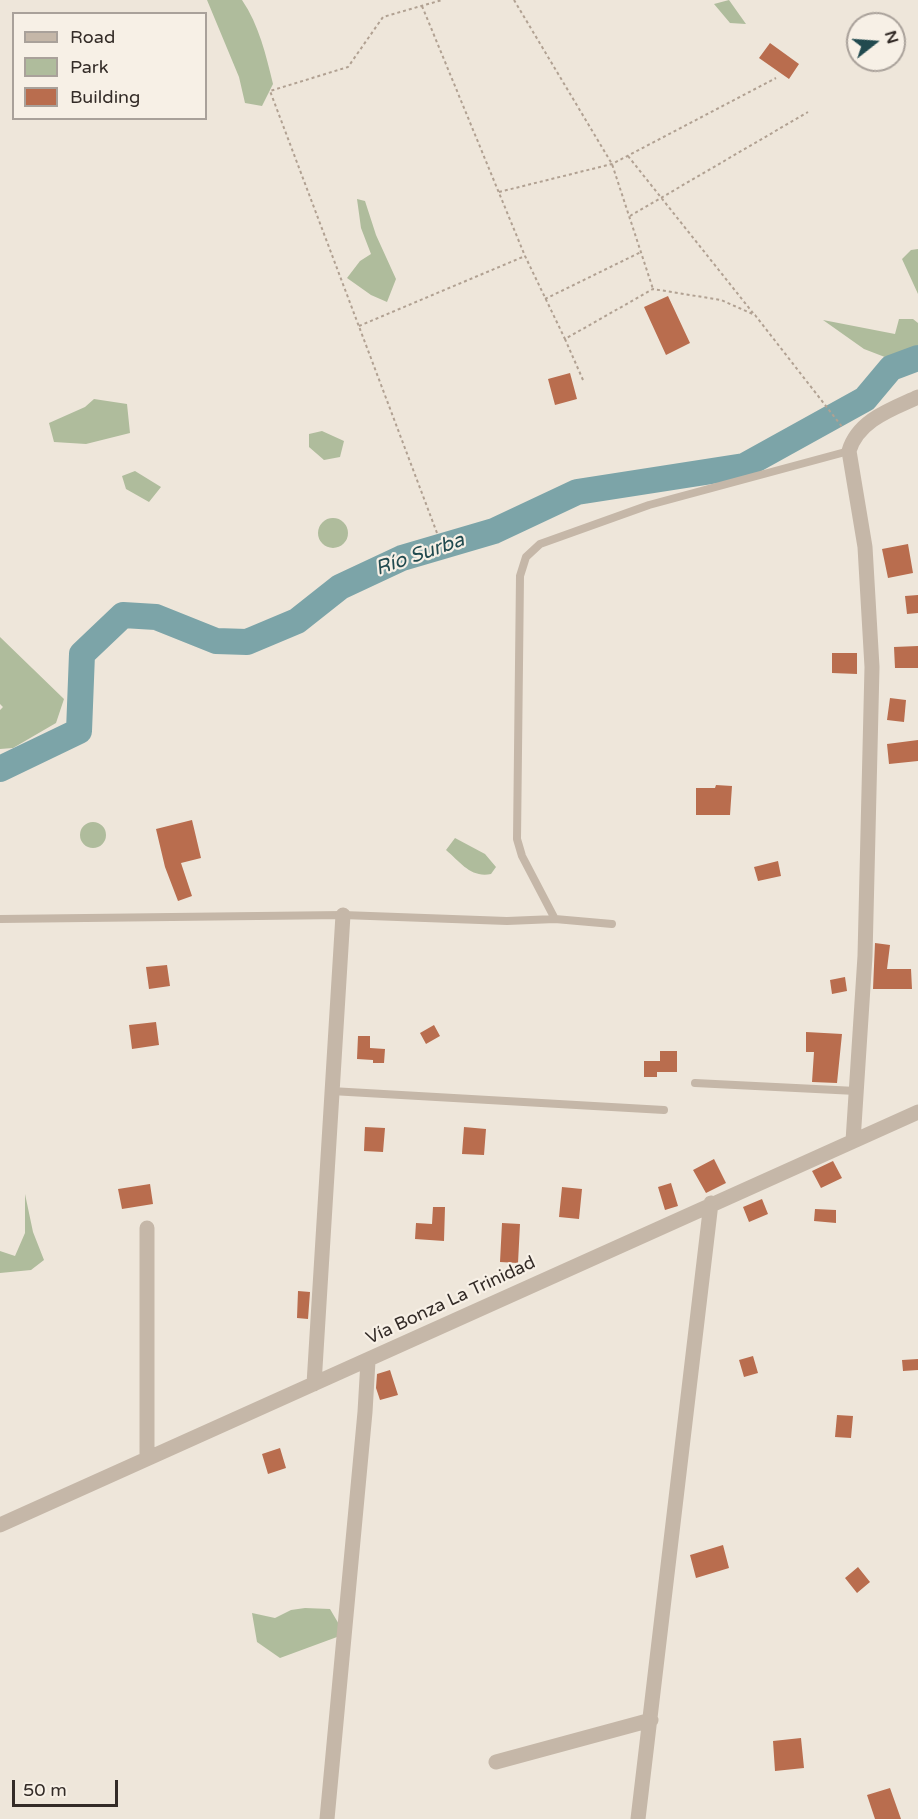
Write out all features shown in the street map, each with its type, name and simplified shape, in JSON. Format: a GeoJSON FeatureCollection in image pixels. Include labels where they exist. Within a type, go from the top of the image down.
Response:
{"type":"FeatureCollection","features":[{"type":"Feature","properties":{"kind":"street"},"geometry":{"type":"LineString","coordinates":[[853,1141],[865,956],[872,667],[866,547],[851,445],[866,424],[918,397]]}},
{"type":"Feature","properties":{"kind":"street"},"geometry":{"type":"LineString","coordinates":[[314,1384],[343,915]]}},
{"type":"Feature","properties":{"kind":"street","name":"Vía Bonza La Trinidad"},"geometry":{"type":"LineString","coordinates":[[0,1525],[368,1361],[711,1203],[918,1112]]}},
{"type":"Feature","properties":{"kind":"street"},"geometry":{"type":"LineString","coordinates":[[638,1819],[711,1203]]}},
{"type":"Feature","properties":{"kind":"street"},"geometry":{"type":"LineString","coordinates":[[147,1228],[147,1458]]}},
{"type":"Feature","properties":{"kind":"street"},"geometry":{"type":"LineString","coordinates":[[327,1819],[368,1361]]}},
{"type":"Feature","properties":{"kind":"street"},"geometry":{"type":"LineString","coordinates":[[496,1762],[651,1720]]}},
{"type":"Feature","properties":{"kind":"lane"},"geometry":{"type":"LineString","coordinates":[[555,919],[522,856],[517,839],[520,576],[526,557],[540,544],[649,505],[851,445]]}},
{"type":"Feature","properties":{"kind":"lane"},"geometry":{"type":"LineString","coordinates":[[0,919],[343,915],[507,921],[555,919],[612,924]]}},
{"type":"Feature","properties":{"kind":"lane"},"geometry":{"type":"LineString","coordinates":[[695,1083],[856,1091]]}},
{"type":"Feature","properties":{"kind":"lane"},"geometry":{"type":"LineString","coordinates":[[331,1090],[664,1110]]}},
{"type":"Feature","properties":{"kind":"path"},"geometry":{"type":"LineString","coordinates":[[437,533],[270,91],[348,67],[383,17],[442,0]]}},
{"type":"Feature","properties":{"kind":"path"},"geometry":{"type":"LineString","coordinates":[[514,0],[612,164],[653,289]]}},
{"type":"Feature","properties":{"kind":"path"},"geometry":{"type":"LineString","coordinates":[[422,6],[525,256],[584,380]]}},
{"type":"Feature","properties":{"kind":"path"},"geometry":{"type":"LineString","coordinates":[[499,192],[612,164],[776,78]]}},
{"type":"Feature","properties":{"kind":"path"},"geometry":{"type":"LineString","coordinates":[[630,216],[808,112]]}},
{"type":"Feature","properties":{"kind":"path"},"geometry":{"type":"LineString","coordinates":[[628,156],[755,315],[851,445]]}},
{"type":"Feature","properties":{"kind":"path"},"geometry":{"type":"LineString","coordinates":[[546,299],[641,252]]}},
{"type":"Feature","properties":{"kind":"path"},"geometry":{"type":"LineString","coordinates":[[359,327],[525,256]]}},
{"type":"Feature","properties":{"kind":"path"},"geometry":{"type":"LineString","coordinates":[[565,339],[653,289],[678,295],[712,297],[755,315]]}},
{"type":"Feature","properties":{"kind":"green space"},"geometry":{"type":"Polygon","coordinates":[[[207,0],[242,0],[248,10],[261,40],[273,84],[262,106],[245,103],[239,77],[207,0]]]}},
{"type":"Feature","properties":{"kind":"green space"},"geometry":{"type":"Polygon","coordinates":[[[729,0],[746,24],[730,23],[714,4],[729,0]]]}},
{"type":"Feature","properties":{"kind":"green space"},"geometry":{"type":"Polygon","coordinates":[[[357,199],[365,201],[376,235],[396,279],[387,302],[371,295],[347,278],[360,261],[371,254],[361,228],[357,199]]]}},
{"type":"Feature","properties":{"kind":"green space"},"geometry":{"type":"Polygon","coordinates":[[[918,249],[918,294],[902,259],[911,250],[918,249]]]}},
{"type":"Feature","properties":{"kind":"green space"},"geometry":{"type":"Polygon","coordinates":[[[899,319],[913,319],[918,323],[918,345],[890,359],[864,349],[823,320],[895,334],[899,319]]]}},
{"type":"Feature","properties":{"kind":"green space"},"geometry":{"type":"Polygon","coordinates":[[[94,399],[127,404],[130,433],[86,444],[54,442],[49,423],[85,407],[94,399]]]}},
{"type":"Feature","properties":{"kind":"green space"},"geometry":{"type":"Polygon","coordinates":[[[322,431],[344,441],[340,457],[324,460],[309,447],[309,434],[322,431]]]}},
{"type":"Feature","properties":{"kind":"green space"},"geometry":{"type":"Polygon","coordinates":[[[135,471],[161,487],[149,502],[126,489],[122,476],[135,471]]]}},
{"type":"Feature","properties":{"kind":"green space"},"geometry":{"type":"Polygon","coordinates":[[[333,518],[344,522],[348,533],[344,544],[333,548],[322,544],[318,533],[322,522],[333,518]]]}},
{"type":"Feature","properties":{"kind":"green space"},"geometry":{"type":"Polygon","coordinates":[[[0,637],[64,699],[56,723],[13,748],[0,749],[0,710],[3,707],[0,704],[0,637]]]}},
{"type":"Feature","properties":{"kind":"green space"},"geometry":{"type":"Polygon","coordinates":[[[93,822],[102,826],[106,835],[102,844],[93,848],[84,844],[80,835],[84,826],[93,822]]]}},
{"type":"Feature","properties":{"kind":"green space"},"geometry":{"type":"Polygon","coordinates":[[[455,838],[485,854],[496,867],[491,874],[472,872],[446,850],[455,838]]]}},
{"type":"Feature","properties":{"kind":"green space"},"geometry":{"type":"Polygon","coordinates":[[[25,1194],[33,1232],[44,1260],[31,1270],[0,1273],[0,1251],[15,1256],[25,1233],[25,1194]]]}},
{"type":"Feature","properties":{"kind":"green space"},"geometry":{"type":"Polygon","coordinates":[[[330,1609],[340,1626],[337,1637],[280,1658],[257,1642],[252,1613],[275,1618],[291,1610],[330,1609]]]}},
{"type":"Feature","properties":{"kind":"building"},"geometry":{"type":"Polygon","coordinates":[[[770,43],[799,64],[789,79],[759,58],[770,43]]]}},
{"type":"Feature","properties":{"kind":"building"},"geometry":{"type":"Polygon","coordinates":[[[668,296],[690,343],[666,355],[644,307],[668,296]]]}},
{"type":"Feature","properties":{"kind":"building"},"geometry":{"type":"Polygon","coordinates":[[[570,373],[577,399],[555,405],[548,379],[570,373]]]}},
{"type":"Feature","properties":{"kind":"building"},"geometry":{"type":"Polygon","coordinates":[[[908,544],[913,573],[888,578],[882,549],[908,544]]]}},
{"type":"Feature","properties":{"kind":"building"},"geometry":{"type":"Polygon","coordinates":[[[918,595],[918,613],[907,614],[905,596],[918,595]]]}},
{"type":"Feature","properties":{"kind":"building"},"geometry":{"type":"Polygon","coordinates":[[[918,646],[918,668],[895,668],[894,647],[918,646]]]}},
{"type":"Feature","properties":{"kind":"building"},"geometry":{"type":"Polygon","coordinates":[[[832,653],[857,653],[857,674],[832,673],[832,653]]]}},
{"type":"Feature","properties":{"kind":"building"},"geometry":{"type":"Polygon","coordinates":[[[890,698],[906,700],[904,722],[887,720],[890,698]]]}},
{"type":"Feature","properties":{"kind":"building"},"geometry":{"type":"Polygon","coordinates":[[[918,740],[918,761],[889,764],[887,744],[918,740]]]}},
{"type":"Feature","properties":{"kind":"building"},"geometry":{"type":"Polygon","coordinates":[[[716,785],[732,786],[730,815],[696,815],[696,788],[715,788],[716,785]]]}},
{"type":"Feature","properties":{"kind":"building"},"geometry":{"type":"Polygon","coordinates":[[[192,820],[201,858],[181,863],[192,896],[178,901],[165,867],[156,829],[192,820]]]}},
{"type":"Feature","properties":{"kind":"building"},"geometry":{"type":"Polygon","coordinates":[[[778,861],[781,876],[758,881],[754,867],[778,861]]]}},
{"type":"Feature","properties":{"kind":"building"},"geometry":{"type":"Polygon","coordinates":[[[875,943],[890,945],[887,969],[911,969],[912,989],[873,989],[875,943]]]}},
{"type":"Feature","properties":{"kind":"building"},"geometry":{"type":"Polygon","coordinates":[[[167,965],[170,986],[149,989],[146,967],[167,965]]]}},
{"type":"Feature","properties":{"kind":"building"},"geometry":{"type":"Polygon","coordinates":[[[845,977],[847,991],[832,994],[830,980],[845,977]]]}},
{"type":"Feature","properties":{"kind":"building"},"geometry":{"type":"Polygon","coordinates":[[[156,1022],[159,1045],[132,1049],[129,1025],[156,1022]]]}},
{"type":"Feature","properties":{"kind":"building"},"geometry":{"type":"Polygon","coordinates":[[[434,1025],[440,1036],[426,1044],[420,1033],[434,1025]]]}},
{"type":"Feature","properties":{"kind":"building"},"geometry":{"type":"Polygon","coordinates":[[[806,1032],[842,1034],[837,1083],[812,1082],[814,1052],[806,1052],[806,1032]]]}},
{"type":"Feature","properties":{"kind":"building"},"geometry":{"type":"Polygon","coordinates":[[[358,1036],[370,1036],[370,1048],[385,1049],[384,1063],[357,1059],[358,1036]]]}},
{"type":"Feature","properties":{"kind":"building"},"geometry":{"type":"Polygon","coordinates":[[[660,1051],[677,1051],[677,1072],[657,1072],[657,1077],[644,1077],[644,1061],[660,1061],[660,1051]]]}},
{"type":"Feature","properties":{"kind":"building"},"geometry":{"type":"Polygon","coordinates":[[[365,1127],[385,1128],[383,1152],[364,1151],[365,1127]]]}},
{"type":"Feature","properties":{"kind":"building"},"geometry":{"type":"Polygon","coordinates":[[[464,1127],[486,1129],[484,1155],[462,1154],[464,1127]]]}},
{"type":"Feature","properties":{"kind":"building"},"geometry":{"type":"Polygon","coordinates":[[[714,1159],[726,1183],[706,1193],[693,1170],[714,1159]]]}},
{"type":"Feature","properties":{"kind":"building"},"geometry":{"type":"Polygon","coordinates":[[[833,1161],[842,1178],[821,1188],[812,1171],[833,1161]]]}},
{"type":"Feature","properties":{"kind":"building"},"geometry":{"type":"Polygon","coordinates":[[[671,1183],[678,1206],[665,1210],[658,1187],[671,1183]]]}},
{"type":"Feature","properties":{"kind":"building"},"geometry":{"type":"Polygon","coordinates":[[[150,1184],[153,1204],[122,1209],[118,1189],[150,1184]]]}},
{"type":"Feature","properties":{"kind":"building"},"geometry":{"type":"Polygon","coordinates":[[[562,1187],[582,1189],[579,1219],[559,1217],[562,1187]]]}},
{"type":"Feature","properties":{"kind":"building"},"geometry":{"type":"Polygon","coordinates":[[[762,1199],[768,1214],[749,1222],[743,1207],[762,1199]]]}},
{"type":"Feature","properties":{"kind":"building"},"geometry":{"type":"Polygon","coordinates":[[[433,1207],[445,1207],[444,1241],[415,1239],[416,1223],[432,1224],[433,1207]]]}},
{"type":"Feature","properties":{"kind":"building"},"geometry":{"type":"Polygon","coordinates":[[[815,1209],[836,1210],[836,1223],[814,1221],[815,1209]]]}},
{"type":"Feature","properties":{"kind":"building"},"geometry":{"type":"Polygon","coordinates":[[[502,1223],[520,1224],[518,1263],[500,1262],[502,1223]]]}},
{"type":"Feature","properties":{"kind":"building"},"geometry":{"type":"Polygon","coordinates":[[[298,1291],[310,1292],[308,1319],[297,1318],[298,1291]]]}},
{"type":"Feature","properties":{"kind":"building"},"geometry":{"type":"Polygon","coordinates":[[[753,1356],[758,1373],[744,1377],[739,1360],[753,1356]]]}},
{"type":"Feature","properties":{"kind":"building"},"geometry":{"type":"Polygon","coordinates":[[[918,1359],[918,1370],[903,1371],[902,1360],[918,1359]]]}},
{"type":"Feature","properties":{"kind":"building"},"geometry":{"type":"Polygon","coordinates":[[[390,1370],[398,1395],[380,1400],[376,1388],[377,1374],[390,1370]]]}},
{"type":"Feature","properties":{"kind":"building"},"geometry":{"type":"Polygon","coordinates":[[[837,1415],[853,1416],[851,1438],[835,1437],[837,1415]]]}},
{"type":"Feature","properties":{"kind":"building"},"geometry":{"type":"Polygon","coordinates":[[[280,1448],[286,1468],[268,1474],[262,1454],[280,1448]]]}},
{"type":"Feature","properties":{"kind":"building"},"geometry":{"type":"Polygon","coordinates":[[[723,1545],[729,1568],[696,1578],[690,1555],[723,1545]]]}},
{"type":"Feature","properties":{"kind":"building"},"geometry":{"type":"Polygon","coordinates":[[[858,1567],[870,1582],[857,1593],[845,1578],[858,1567]]]}},
{"type":"Feature","properties":{"kind":"building"},"geometry":{"type":"Polygon","coordinates":[[[801,1738],[804,1768],[775,1771],[773,1741],[801,1738]]]}},
{"type":"Feature","properties":{"kind":"building"},"geometry":{"type":"Polygon","coordinates":[[[890,1788],[901,1819],[875,1819],[867,1795],[890,1788]]]}},
{"type":"Feature","properties":{"kind":"waterway","name":"Río Surba"},"geometry":{"type":"LineString","coordinates":[[0,769],[79,731],[82,654],[123,615],[156,617],[216,641],[247,642],[297,621],[340,587],[402,558],[494,531],[577,492],[744,466],[865,399],[891,368],[918,358]]}}]}
